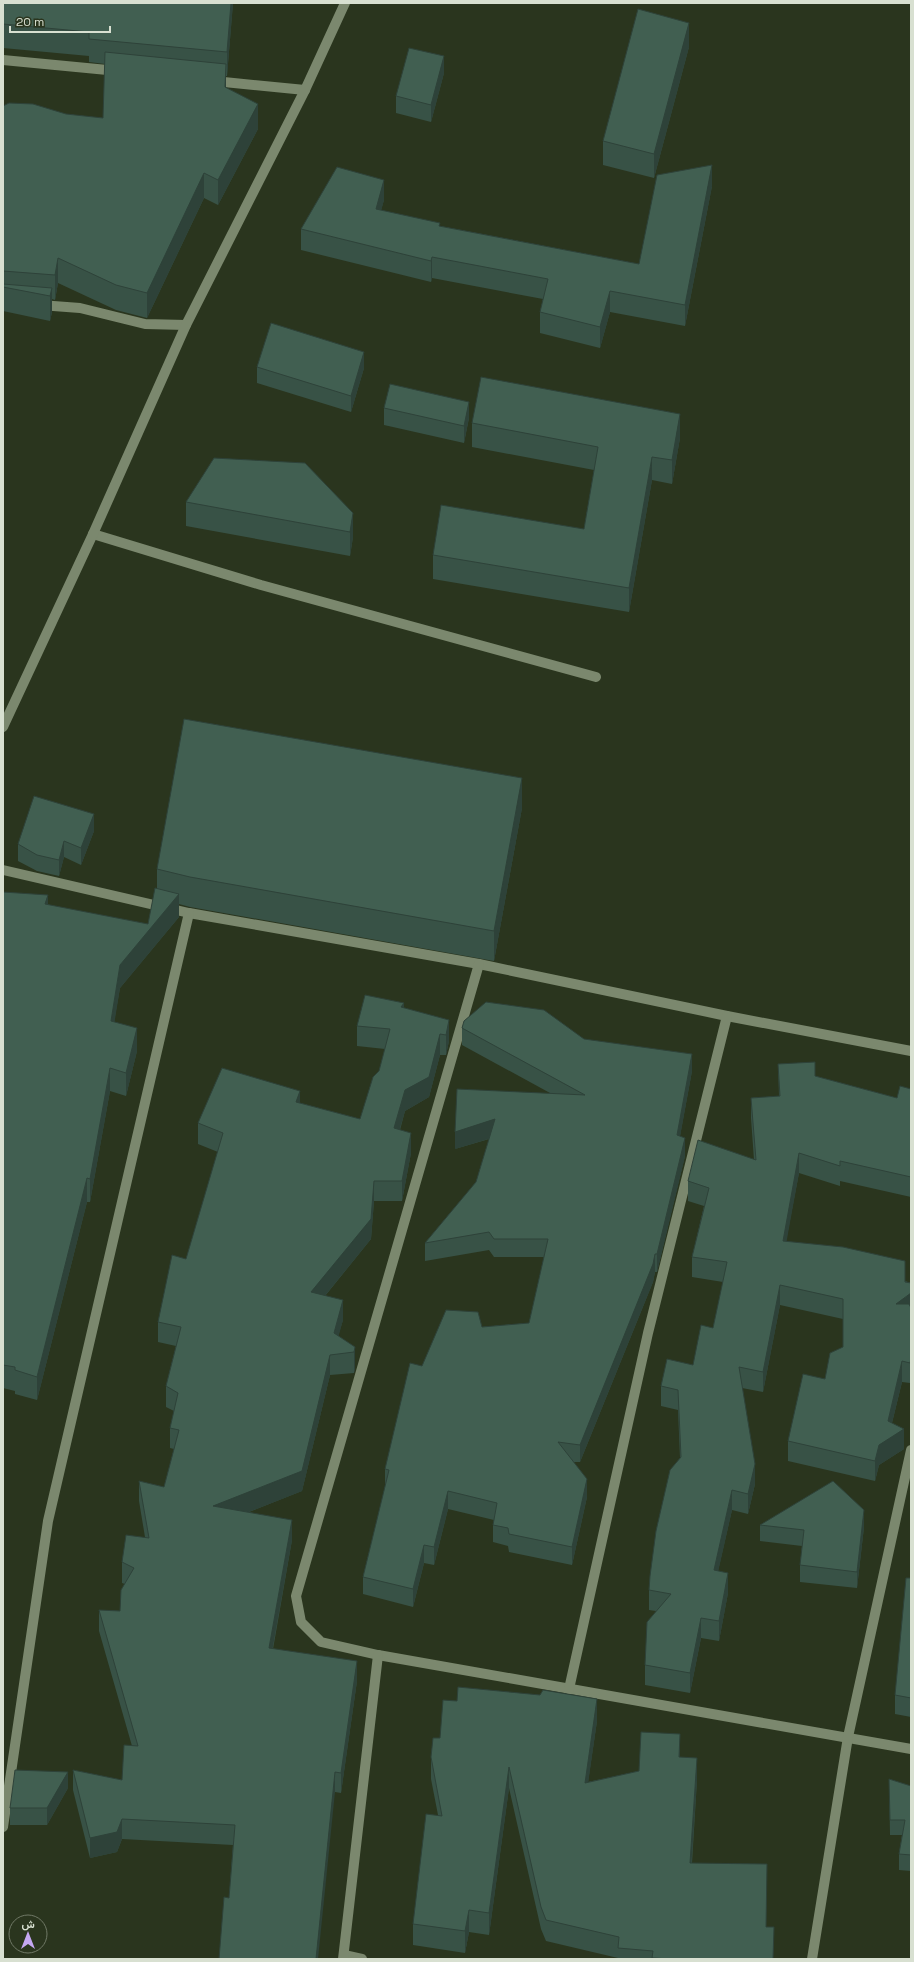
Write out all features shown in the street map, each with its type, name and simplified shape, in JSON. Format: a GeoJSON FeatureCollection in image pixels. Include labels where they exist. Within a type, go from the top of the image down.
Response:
{"type":"FeatureCollection","features":[{"type":"Feature","properties":{"kind":"street"},"geometry":{"type":"LineString","coordinates":[[3,727],[93,534],[186,325],[305,90],[345,3]]}},
{"type":"Feature","properties":{"kind":"street"},"geometry":{"type":"LineString","coordinates":[[3,60],[130,72]]}},
{"type":"Feature","properties":{"kind":"street"},"geometry":{"type":"LineString","coordinates":[[202,79],[305,90]]}},
{"type":"Feature","properties":{"kind":"street"},"geometry":{"type":"LineString","coordinates":[[26,304],[80,308],[145,324],[186,325]]}},
{"type":"Feature","properties":{"kind":"street"},"geometry":{"type":"LineString","coordinates":[[93,534],[261,585],[596,677]]}},
{"type":"Feature","properties":{"kind":"street"},"geometry":{"type":"LineString","coordinates":[[3,870],[189,912],[479,964],[727,1016],[911,1051]]}},
{"type":"Feature","properties":{"kind":"street"},"geometry":{"type":"LineString","coordinates":[[3,1828],[48,1521],[189,912]]}},
{"type":"Feature","properties":{"kind":"street"},"geometry":{"type":"LineString","coordinates":[[479,964],[296,1596],[301,1622],[321,1642],[378,1655],[911,1749]]}},
{"type":"Feature","properties":{"kind":"street"},"geometry":{"type":"LineString","coordinates":[[569,1689],[648,1333],[727,1016]]}},
{"type":"Feature","properties":{"kind":"street"},"geometry":{"type":"LineString","coordinates":[[812,1959],[848,1737],[911,1450]]}},
{"type":"Feature","properties":{"kind":"street"},"geometry":{"type":"LineString","coordinates":[[362,1959],[343,1957],[378,1655]]}},
{"type":"Feature","properties":{"kind":"building"},"geometry":{"type":"Polygon","coordinates":[[[3,3],[231,3],[227,52],[89,39],[89,32],[3,24],[3,3]]]}},
{"type":"Feature","properties":{"kind":"building"},"geometry":{"type":"Polygon","coordinates":[[[638,9],[689,23],[654,154],[603,141],[638,9]]]}},
{"type":"Feature","properties":{"kind":"building"},"geometry":{"type":"Polygon","coordinates":[[[409,48],[444,56],[431,105],[396,96],[409,48]]]}},
{"type":"Feature","properties":{"kind":"building"},"geometry":{"type":"Polygon","coordinates":[[[105,52],[226,64],[225,87],[258,104],[218,180],[204,173],[147,293],[116,285],[58,258],[55,275],[3,271],[3,106],[9,103],[33,104],[66,114],[103,118],[105,52]]]}},
{"type":"Feature","properties":{"kind":"building"},"geometry":{"type":"Polygon","coordinates":[[[712,165],[685,305],[610,291],[600,327],[540,312],[548,279],[432,257],[431,261],[301,229],[337,167],[384,180],[376,209],[440,223],[439,226],[639,264],[657,175],[712,165]]]}},
{"type":"Feature","properties":{"kind":"building"},"geometry":{"type":"Polygon","coordinates":[[[3,284],[52,288],[50,296],[3,287],[3,284]]]}},
{"type":"Feature","properties":{"kind":"building"},"geometry":{"type":"Polygon","coordinates":[[[271,323],[364,352],[351,396],[257,367],[271,323]]]}},
{"type":"Feature","properties":{"kind":"building"},"geometry":{"type":"Polygon","coordinates":[[[481,377],[680,414],[672,460],[652,457],[629,588],[433,555],[441,505],[584,529],[598,447],[472,423],[481,377]]]}},
{"type":"Feature","properties":{"kind":"building"},"geometry":{"type":"Polygon","coordinates":[[[390,384],[469,402],[464,426],[384,408],[390,384]]]}},
{"type":"Feature","properties":{"kind":"building"},"geometry":{"type":"Polygon","coordinates":[[[214,458],[305,463],[353,513],[350,532],[186,502],[214,458]]]}},
{"type":"Feature","properties":{"kind":"building"},"geometry":{"type":"Polygon","coordinates":[[[184,719],[522,778],[494,931],[190,877],[157,869],[184,719]]]}},
{"type":"Feature","properties":{"kind":"building"},"geometry":{"type":"Polygon","coordinates":[[[34,796],[94,814],[81,848],[64,841],[59,860],[37,855],[18,844],[34,796]]]}},
{"type":"Feature","properties":{"kind":"building"},"geometry":{"type":"Polygon","coordinates":[[[155,888],[179,894],[120,965],[111,1021],[137,1028],[126,1073],[110,1068],[90,1179],[87,1178],[37,1377],[15,1370],[15,1367],[3,1365],[3,892],[48,895],[45,904],[148,924],[155,888]]]}},
{"type":"Feature","properties":{"kind":"building"},"geometry":{"type":"Polygon","coordinates":[[[365,995],[404,1003],[401,1007],[449,1020],[446,1035],[440,1034],[429,1077],[405,1090],[394,1128],[411,1133],[402,1181],[374,1181],[371,1219],[311,1292],[343,1300],[334,1333],[355,1347],[354,1352],[330,1355],[302,1471],[213,1506],[292,1520],[269,1648],[357,1661],[341,1773],[335,1772],[316,1959],[219,1959],[224,1897],[229,1898],[235,1825],[122,1819],[117,1832],[90,1838],[73,1770],[122,1780],[124,1745],[138,1746],[99,1610],[120,1611],[121,1590],[134,1568],[122,1562],[126,1535],[149,1538],[139,1481],[164,1487],[179,1430],[170,1428],[178,1393],[166,1386],[181,1327],[158,1322],[172,1255],[186,1259],[223,1133],[198,1123],[222,1068],[300,1091],[296,1102],[360,1119],[373,1077],[379,1071],[390,1029],[357,1026],[365,995]]]}},
{"type":"Feature","properties":{"kind":"building"},"geometry":{"type":"Polygon","coordinates":[[[486,1002],[544,1010],[584,1039],[692,1054],[677,1135],[685,1138],[657,1254],[655,1254],[653,1264],[580,1445],[558,1442],[587,1479],[572,1547],[509,1534],[508,1528],[493,1525],[497,1503],[448,1491],[434,1547],[424,1545],[413,1589],[363,1577],[389,1470],[385,1469],[410,1363],[422,1366],[446,1310],[478,1312],[482,1327],[529,1323],[548,1239],[494,1239],[489,1232],[425,1243],[476,1182],[495,1119],[455,1132],[457,1089],[585,1095],[462,1028],[464,1021],[486,1002]]]}},
{"type":"Feature","properties":{"kind":"building"},"geometry":{"type":"Polygon","coordinates":[[[815,1062],[815,1076],[897,1098],[900,1086],[911,1089],[911,1177],[840,1161],[840,1166],[799,1153],[783,1241],[843,1247],[905,1261],[905,1282],[911,1283],[911,1293],[896,1304],[909,1304],[911,1308],[911,1358],[910,1363],[902,1361],[888,1421],[904,1429],[879,1445],[875,1461],[788,1441],[803,1374],[825,1379],[830,1353],[843,1347],[843,1299],[780,1285],[763,1372],[739,1367],[755,1464],[748,1494],[732,1490],[714,1570],[728,1573],[719,1621],[701,1618],[690,1673],[645,1665],[647,1622],[671,1594],[649,1590],[650,1576],[656,1531],[670,1470],[681,1457],[678,1390],[661,1386],[667,1359],[693,1365],[701,1325],[713,1328],[727,1262],[692,1257],[709,1188],[688,1181],[698,1140],[756,1160],[751,1098],[780,1096],[778,1064],[815,1062]]]}},
{"type":"Feature","properties":{"kind":"building"},"geometry":{"type":"Polygon","coordinates":[[[833,1481],[864,1510],[857,1572],[800,1565],[804,1530],[760,1525],[833,1481]]]}},
{"type":"Feature","properties":{"kind":"building"},"geometry":{"type":"Polygon","coordinates":[[[906,1578],[911,1578],[911,1698],[895,1695],[906,1578]]]}},
{"type":"Feature","properties":{"kind":"building"},"geometry":{"type":"Polygon","coordinates":[[[458,1687],[540,1695],[543,1690],[597,1699],[585,1783],[639,1771],[641,1732],[680,1734],[679,1757],[697,1758],[690,1863],[767,1864],[766,1927],[774,1927],[773,1959],[652,1958],[653,1951],[618,1948],[619,1937],[546,1920],[541,1907],[509,1767],[489,1913],[469,1910],[465,1931],[413,1924],[426,1814],[442,1816],[431,1757],[433,1738],[440,1738],[443,1700],[457,1701],[458,1687]]]}},
{"type":"Feature","properties":{"kind":"building"},"geometry":{"type":"Polygon","coordinates":[[[15,1770],[68,1772],[47,1808],[10,1808],[15,1770]]]}},
{"type":"Feature","properties":{"kind":"building"},"geometry":{"type":"Polygon","coordinates":[[[889,1779],[911,1786],[911,1855],[899,1854],[905,1820],[890,1820],[889,1779]]]}}]}
